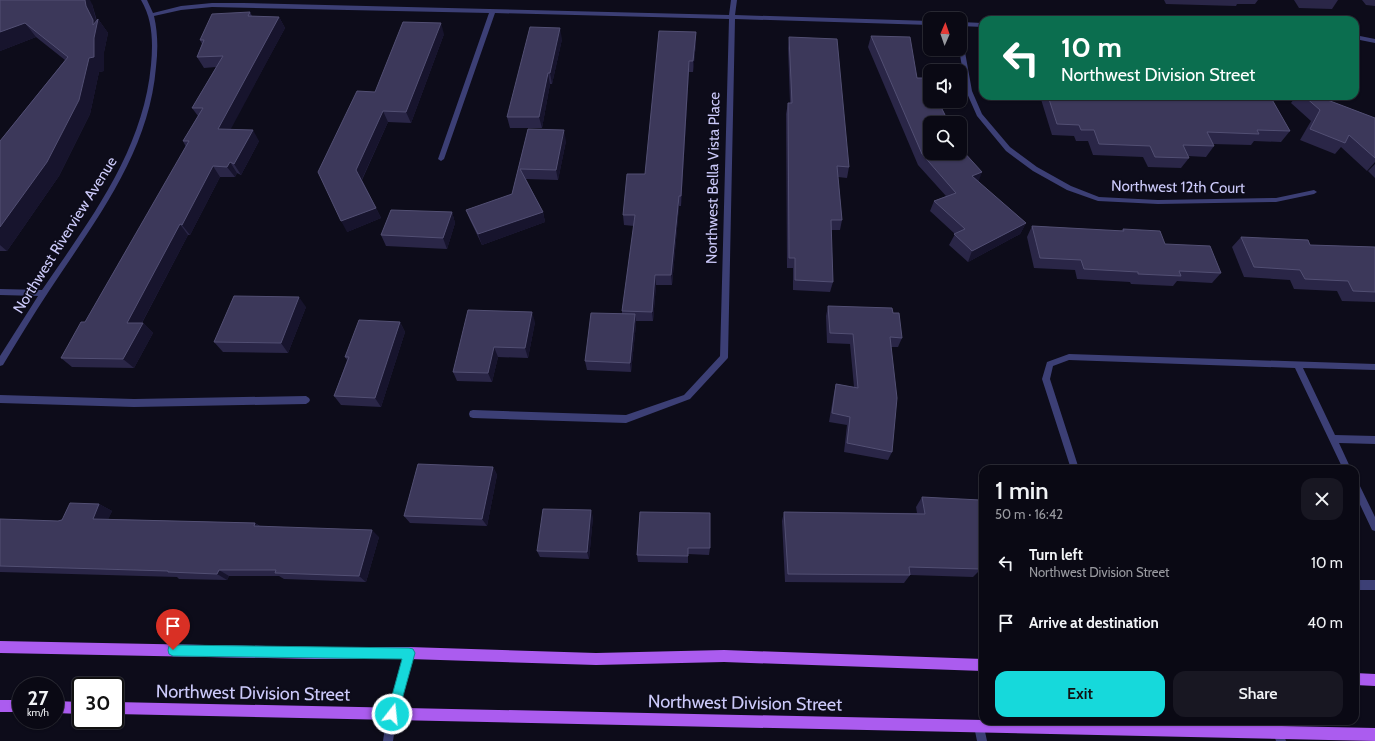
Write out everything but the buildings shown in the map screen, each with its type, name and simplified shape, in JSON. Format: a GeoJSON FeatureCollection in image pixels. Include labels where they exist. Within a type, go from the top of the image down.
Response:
{"type":"FeatureCollection","features":[{"type":"Feature","properties":{"kind":"main road"},"geometry":{"type":"LineString","coordinates":[[0,647],[307,653],[409,653],[596,659],[724,656],[979,666]]}},
{"type":"Feature","properties":{"kind":"main road"},"geometry":{"type":"LineString","coordinates":[[1359,679],[1375,680]]}},
{"type":"Feature","properties":{"kind":"main road"},"geometry":{"type":"LineString","coordinates":[[0,706],[12,706]]}},
{"type":"Feature","properties":{"kind":"main road","name":"Northwest Division Street"},"geometry":{"type":"LineString","coordinates":[[124,708],[1375,735]]}},
{"type":"Feature","properties":{"kind":"street","name":"Northwest Riverview Avenue"},"geometry":{"type":"LineString","coordinates":[[0,363],[83,235],[122,171],[138,136],[147,106],[154,62],[155,38],[151,15],[144,0]]}},
{"type":"Feature","properties":{"kind":"street","name":"Northwest Bella Vista Place"},"geometry":{"type":"LineString","coordinates":[[473,414],[626,419],[686,397],[724,357],[732,16],[734,0]]}},
{"type":"Feature","properties":{"kind":"street"},"geometry":{"type":"LineString","coordinates":[[151,15],[181,8],[212,5],[732,16],[923,23]]}},
{"type":"Feature","properties":{"kind":"street"},"geometry":{"type":"LineString","coordinates":[[441,160],[492,12]]}},
{"type":"Feature","properties":{"kind":"street"},"geometry":{"type":"LineString","coordinates":[[967,24],[979,25]]}},
{"type":"Feature","properties":{"kind":"street"},"geometry":{"type":"LineString","coordinates":[[1359,38],[1375,41]]}},
{"type":"Feature","properties":{"kind":"street","name":"Northwest 12th Court"},"geometry":{"type":"LineString","coordinates":[[963,56],[969,91],[979,115],[1008,149],[1035,169],[1069,188],[1098,199],[1158,202],[1276,200],[1314,192]]}},
{"type":"Feature","properties":{"kind":"street"},"geometry":{"type":"LineString","coordinates":[[0,292],[44,293]]}},
{"type":"Feature","properties":{"kind":"street"},"geometry":{"type":"LineString","coordinates":[[1073,465],[1046,379],[1050,364],[1069,357],[1375,367]]}},
{"type":"Feature","properties":{"kind":"street"},"geometry":{"type":"LineString","coordinates":[[1297,364],[1346,465]]}},
{"type":"Feature","properties":{"kind":"street"},"geometry":{"type":"LineString","coordinates":[[0,399],[134,403],[306,400]]}},
{"type":"Feature","properties":{"kind":"street"},"geometry":{"type":"LineString","coordinates":[[1333,439],[1375,440]]}},
{"type":"Feature","properties":{"kind":"street"},"geometry":{"type":"LineString","coordinates":[[1359,493],[1375,527]]}},
{"type":"Feature","properties":{"kind":"street"},"geometry":{"type":"LineString","coordinates":[[1359,585],[1375,585]]}},
{"type":"Feature","properties":{"kind":"street"},"geometry":{"type":"LineString","coordinates":[[388,741],[392,714],[409,653]]}},
{"type":"Feature","properties":{"kind":"street"},"geometry":{"type":"LineString","coordinates":[[979,726],[982,741]]}},
{"type":"Feature","properties":{"kind":"route"},"geometry":{"type":"LineString","coordinates":[[173,650],[409,653],[392,714]]}}]}
